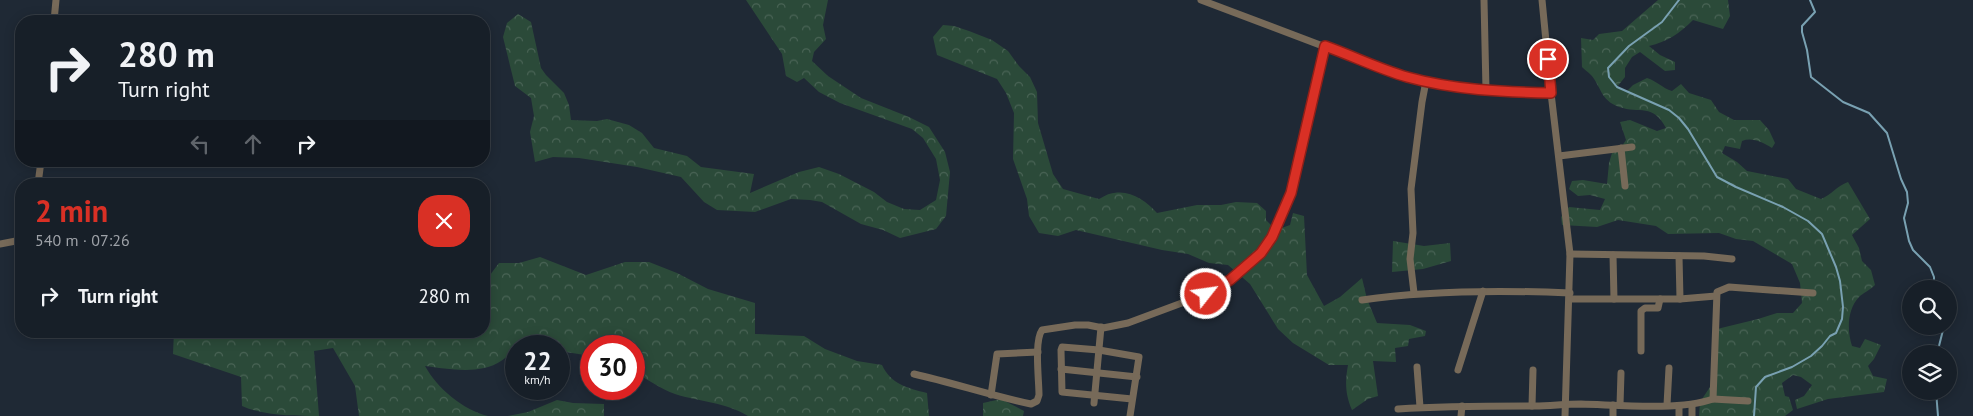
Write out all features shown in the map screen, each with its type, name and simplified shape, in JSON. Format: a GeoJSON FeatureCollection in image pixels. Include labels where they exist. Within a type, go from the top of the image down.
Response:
{"type":"FeatureCollection","features":[{"type":"Feature","properties":{"kind":"street"},"geometry":{"type":"LineString","coordinates":[[55,15],[56,0]]}},
{"type":"Feature","properties":{"kind":"street"},"geometry":{"type":"LineString","coordinates":[[1201,0],[1386,70],[1426,81],[1486,90],[1551,93]]}},
{"type":"Feature","properties":{"kind":"street"},"geometry":{"type":"LineString","coordinates":[[1484,0],[1486,90]]}},
{"type":"Feature","properties":{"kind":"street"},"geometry":{"type":"LineString","coordinates":[[1542,0],[1570,254],[1565,416]]}},
{"type":"Feature","properties":{"kind":"street"},"geometry":{"type":"LineString","coordinates":[[914,374],[960,384],[991,395],[1031,404],[1035,403],[1039,395],[1038,352],[1039,335],[1042,330],[1075,325],[1114,327],[1206,294],[1230,280],[1261,253],[1272,237],[1291,193],[1325,46]]}},
{"type":"Feature","properties":{"kind":"street"},"geometry":{"type":"LineString","coordinates":[[1414,293],[1410,259],[1413,233],[1411,189],[1426,81]]}},
{"type":"Feature","properties":{"kind":"street"},"geometry":{"type":"LineString","coordinates":[[1559,156],[1632,147]]}},
{"type":"Feature","properties":{"kind":"street"},"geometry":{"type":"LineString","coordinates":[[1621,148],[1625,186]]}},
{"type":"Feature","properties":{"kind":"street"},"geometry":{"type":"LineString","coordinates":[[0,244],[15,241]]}},
{"type":"Feature","properties":{"kind":"street"},"geometry":{"type":"LineString","coordinates":[[1570,254],[1732,259]]}},
{"type":"Feature","properties":{"kind":"street"},"geometry":{"type":"LineString","coordinates":[[1613,255],[1614,299]]}},
{"type":"Feature","properties":{"kind":"street"},"geometry":{"type":"LineString","coordinates":[[1679,256],[1680,299]]}},
{"type":"Feature","properties":{"kind":"street"},"geometry":{"type":"LineString","coordinates":[[1713,398],[1716,296],[1719,291],[1730,287],[1813,293]]}},
{"type":"Feature","properties":{"kind":"street"},"geometry":{"type":"LineString","coordinates":[[1458,370],[1482,291]]}},
{"type":"Feature","properties":{"kind":"street"},"geometry":{"type":"LineString","coordinates":[[1362,300],[1414,293],[1482,291],[1614,299],[1680,299],[1716,296]]}},
{"type":"Feature","properties":{"kind":"street"},"geometry":{"type":"LineString","coordinates":[[1641,351],[1641,311],[1645,308],[1658,308],[1660,299]]}},
{"type":"Feature","properties":{"kind":"street"},"geometry":{"type":"LineString","coordinates":[[1094,403],[1101,327]]}},
{"type":"Feature","properties":{"kind":"street"},"geometry":{"type":"LineString","coordinates":[[1130,416],[1139,357],[1099,350],[1062,347],[1062,392],[1132,399]]}},
{"type":"Feature","properties":{"kind":"street"},"geometry":{"type":"LineString","coordinates":[[991,395],[997,354],[1038,352]]}},
{"type":"Feature","properties":{"kind":"street"},"geometry":{"type":"LineString","coordinates":[[1416,367],[1420,408]]}},
{"type":"Feature","properties":{"kind":"street"},"geometry":{"type":"LineString","coordinates":[[1667,405],[1669,368]]}},
{"type":"Feature","properties":{"kind":"street"},"geometry":{"type":"LineString","coordinates":[[1061,369],[1136,377]]}},
{"type":"Feature","properties":{"kind":"street"},"geometry":{"type":"LineString","coordinates":[[1532,406],[1533,370]]}},
{"type":"Feature","properties":{"kind":"street"},"geometry":{"type":"LineString","coordinates":[[1613,416],[1621,373]]}},
{"type":"Feature","properties":{"kind":"street"},"geometry":{"type":"LineString","coordinates":[[1398,409],[1566,404],[1679,406],[1713,398],[1748,401]]}},
{"type":"Feature","properties":{"kind":"street"},"geometry":{"type":"LineString","coordinates":[[1692,404],[1692,416]]}},
{"type":"Feature","properties":{"kind":"street"},"geometry":{"type":"LineString","coordinates":[[1462,406],[1462,416]]}},
{"type":"Feature","properties":{"kind":"street"},"geometry":{"type":"LineString","coordinates":[[1679,406],[1679,416]]}},
{"type":"Feature","properties":{"kind":"green space"},"geometry":{"type":"Polygon","coordinates":[[[746,0],[828,0],[823,25],[826,39],[814,52],[812,61],[828,76],[861,98],[929,127],[945,152],[950,172],[946,216],[936,229],[900,238],[883,230],[861,224],[822,202],[810,200],[791,199],[755,212],[717,210],[704,202],[681,177],[637,167],[579,158],[553,157],[535,162],[530,132],[534,116],[531,98],[515,86],[503,37],[507,23],[518,14],[531,22],[541,68],[564,93],[569,105],[571,120],[597,121],[607,119],[629,125],[642,133],[654,148],[687,156],[701,167],[754,174],[750,193],[799,172],[819,167],[839,174],[874,192],[887,202],[904,209],[920,210],[936,200],[940,180],[936,159],[923,138],[912,129],[840,103],[819,92],[804,78],[797,82],[786,76],[782,54],[746,0]]]}},
{"type":"Feature","properties":{"kind":"green space"},"geometry":{"type":"Polygon","coordinates":[[[1658,0],[1728,0],[1730,16],[1723,29],[1693,20],[1673,36],[1649,46],[1660,55],[1675,62],[1675,70],[1665,71],[1640,52],[1632,57],[1625,68],[1625,77],[1617,87],[1626,92],[1633,85],[1647,78],[1672,91],[1681,84],[1689,93],[1711,100],[1719,112],[1734,120],[1760,120],[1769,130],[1775,143],[1772,148],[1757,141],[1746,140],[1742,141],[1740,149],[1725,146],[1722,153],[1747,171],[1788,179],[1796,189],[1821,199],[1848,182],[1870,219],[1852,235],[1859,248],[1862,261],[1871,270],[1875,285],[1859,297],[1852,308],[1849,320],[1850,340],[1852,346],[1860,348],[1865,339],[1881,345],[1868,366],[1873,376],[1887,379],[1884,392],[1828,399],[1797,409],[1795,400],[1804,396],[1812,385],[1801,377],[1793,375],[1782,383],[1785,396],[1789,397],[1793,410],[1785,416],[1699,416],[1700,402],[1710,387],[1717,329],[1777,313],[1793,313],[1802,303],[1800,283],[1792,264],[1753,241],[1736,239],[1719,233],[1668,234],[1656,226],[1618,220],[1597,227],[1562,225],[1561,217],[1569,207],[1600,210],[1605,199],[1590,195],[1578,196],[1569,189],[1572,181],[1583,180],[1607,184],[1612,153],[1620,149],[1626,140],[1620,122],[1630,120],[1657,131],[1666,128],[1661,120],[1651,112],[1619,107],[1608,101],[1591,75],[1582,67],[1581,38],[1593,40],[1599,34],[1622,31],[1658,0]]]}},
{"type":"Feature","properties":{"kind":"green space"},"geometry":{"type":"Polygon","coordinates":[[[943,25],[954,26],[992,40],[1008,51],[1030,77],[1037,92],[1038,123],[1053,174],[1063,189],[1099,199],[1112,193],[1126,193],[1138,197],[1157,213],[1197,205],[1221,205],[1236,202],[1257,203],[1266,211],[1266,220],[1276,230],[1290,225],[1293,213],[1304,216],[1307,275],[1324,306],[1340,297],[1362,278],[1367,299],[1377,323],[1410,325],[1426,331],[1425,336],[1409,339],[1408,346],[1395,348],[1396,362],[1373,361],[1378,396],[1368,399],[1352,410],[1346,388],[1348,365],[1329,365],[1293,343],[1278,329],[1250,284],[1228,265],[1209,263],[1188,254],[1162,250],[1076,230],[1058,236],[1039,233],[1029,216],[1027,199],[1013,159],[1014,113],[1006,93],[997,79],[937,55],[933,37],[943,25]]]}},
{"type":"Feature","properties":{"kind":"green space"},"geometry":{"type":"Polygon","coordinates":[[[1393,241],[1424,246],[1450,243],[1451,261],[1423,269],[1392,272],[1393,241]]]}},
{"type":"Feature","properties":{"kind":"green space"},"geometry":{"type":"Polygon","coordinates":[[[540,257],[586,275],[625,262],[649,262],[677,273],[708,289],[755,303],[755,334],[804,336],[825,349],[857,361],[882,365],[895,381],[906,387],[927,393],[929,416],[748,416],[721,405],[675,394],[645,379],[645,335],[580,335],[580,354],[570,353],[570,335],[505,335],[505,358],[493,365],[474,370],[425,366],[436,382],[452,397],[469,409],[488,416],[359,416],[355,386],[333,348],[314,351],[319,416],[279,415],[260,412],[242,406],[241,377],[173,354],[174,338],[490,338],[490,275],[499,263],[519,263],[540,257]]]}},
{"type":"Feature","properties":{"kind":"green space"},"geometry":{"type":"Polygon","coordinates":[[[1001,399],[1024,411],[1023,416],[983,416],[983,403],[1001,399]]]}},
{"type":"Feature","properties":{"kind":"green space"},"geometry":{"type":"Polygon","coordinates":[[[557,400],[573,403],[604,404],[604,416],[508,416],[528,412],[557,400]]]}},
{"type":"Feature","properties":{"kind":"waterway"},"geometry":{"type":"LineString","coordinates":[[1679,0],[1662,22],[1629,46],[1608,68],[1609,77],[1617,87],[1669,110],[1679,118],[1688,129],[1717,177],[1783,207],[1808,221],[1822,234],[1840,281],[1843,307],[1842,319],[1836,333],[1830,336],[1811,356],[1792,367],[1765,377],[1756,387],[1754,416]]}},
{"type":"Feature","properties":{"kind":"waterway"},"geometry":{"type":"LineString","coordinates":[[1810,0],[1815,12],[1802,26],[1802,32],[1811,77],[1843,102],[1869,113],[1887,133],[1901,179],[1907,192],[1908,203],[1904,218],[1909,241],[1913,250],[1930,267],[1934,280]]}},
{"type":"Feature","properties":{"kind":"waterway"},"geometry":{"type":"LineString","coordinates":[[1939,345],[1942,335]]}},
{"type":"Feature","properties":{"kind":"waterway"},"geometry":{"type":"LineString","coordinates":[[1937,400],[1938,416]]}},
{"type":"Feature","properties":{"kind":"route"},"geometry":{"type":"LineString","coordinates":[[1206,294],[1230,280],[1261,253],[1272,237],[1291,193],[1325,46],[1409,77],[1464,88],[1506,91],[1551,93],[1548,59]]}}]}
